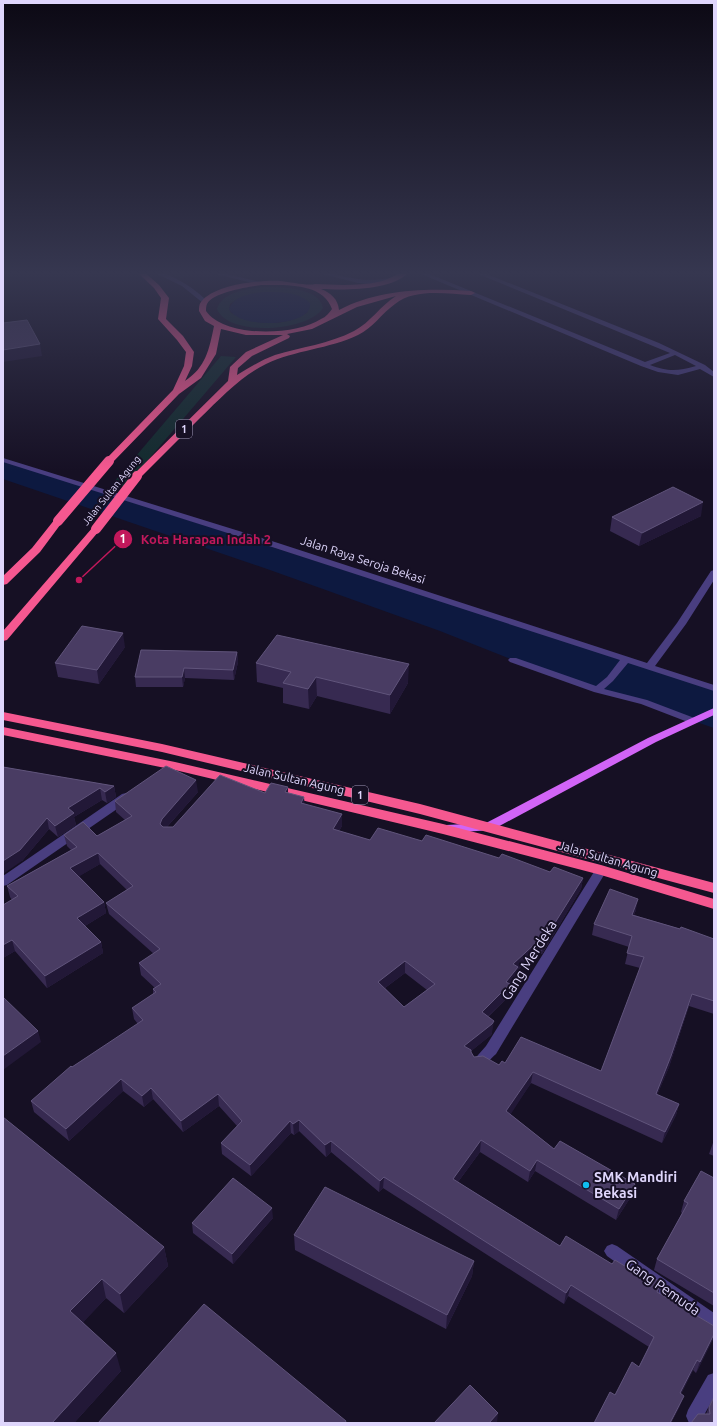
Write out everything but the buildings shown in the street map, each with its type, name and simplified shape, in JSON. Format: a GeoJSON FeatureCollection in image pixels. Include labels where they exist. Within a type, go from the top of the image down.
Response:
{"type":"FeatureCollection","features":[{"type":"Feature","properties":{"kind":"highway"},"geometry":{"type":"LineString","coordinates":[[176,392],[188,366],[190,352],[180,338]]}},
{"type":"Feature","properties":{"kind":"highway","name":"Jalan Sultan Agung"},"geometry":{"type":"LineString","coordinates":[[3,582],[36,550],[58,521],[110,461],[176,392],[198,376],[212,354],[216,338]]}},
{"type":"Feature","properties":{"kind":"highway","name":"Jalan Sultan Agung"},"geometry":{"type":"LineString","coordinates":[[3,638],[96,529],[137,476],[232,382],[234,367],[249,354],[281,338]]}},
{"type":"Feature","properties":{"kind":"highway"},"geometry":{"type":"LineString","coordinates":[[232,382],[262,363],[277,357],[345,338]]}},
{"type":"Feature","properties":{"kind":"highway","name":"Jalan Sultan Agung"},"geometry":{"type":"LineString","coordinates":[[3,716],[162,748],[420,809],[714,888]]}},
{"type":"Feature","properties":{"kind":"highway","name":"Jalan Sultan Agung"},"geometry":{"type":"LineString","coordinates":[[3,731],[220,776],[443,829],[601,870],[714,904]]}},
{"type":"Feature","properties":{"kind":"main road"},"geometry":{"type":"LineString","coordinates":[[443,829],[488,827],[714,711]]}},
{"type":"Feature","properties":{"kind":"street"},"geometry":{"type":"LineString","coordinates":[[578,338],[644,365],[672,373],[684,372],[703,366]]}},
{"type":"Feature","properties":{"kind":"street"},"geometry":{"type":"LineString","coordinates":[[638,338],[703,366],[714,375]]}},
{"type":"Feature","properties":{"kind":"street"},"geometry":{"type":"LineString","coordinates":[[644,365],[676,353]]}},
{"type":"Feature","properties":{"kind":"street","name":"Jalan Raya Seroja Bekasi"},"geometry":{"type":"LineString","coordinates":[[3,460],[275,545],[624,661],[649,667],[714,688]]}},
{"type":"Feature","properties":{"kind":"street"},"geometry":{"type":"LineString","coordinates":[[649,667],[681,624],[714,573]]}},
{"type":"Feature","properties":{"kind":"street"},"geometry":{"type":"LineString","coordinates":[[513,660],[597,690],[644,702],[692,721]]}},
{"type":"Feature","properties":{"kind":"street"},"geometry":{"type":"LineString","coordinates":[[597,690],[610,679],[624,661]]}},
{"type":"Feature","properties":{"kind":"street"},"geometry":{"type":"LineString","coordinates":[[163,773],[175,766]]}},
{"type":"Feature","properties":{"kind":"street"},"geometry":{"type":"LineString","coordinates":[[210,788],[220,776]]}},
{"type":"Feature","properties":{"kind":"street"},"geometry":{"type":"LineString","coordinates":[[3,882],[134,792]]}},
{"type":"Feature","properties":{"kind":"street","name":"Gang Merdeka"},"geometry":{"type":"LineString","coordinates":[[478,1063],[491,1050],[601,870]]}},
{"type":"Feature","properties":{"kind":"street","name":"Gang Pemuda"},"geometry":{"type":"LineString","coordinates":[[612,1251],[714,1322]]}},
{"type":"Feature","properties":{"kind":"street"},"geometry":{"type":"LineString","coordinates":[[697,1423],[694,1416],[714,1381]]}},
{"type":"Feature","properties":{"kind":"green space"},"geometry":{"type":"Polygon","coordinates":[[[221,356],[236,357],[125,487],[113,483],[221,356]]]}},
{"type":"Feature","properties":{"kind":"water"},"geometry":{"type":"Polygon","coordinates":[[[3,461],[714,688],[714,728],[513,660],[440,631],[270,570],[3,479],[3,461]]]}},
{"type":"Feature","properties":{"kind":"place","name":"Kota Harapan Indah 2"},"geometry":{"type":"Point","coordinates":[79,580]}},
{"type":"Feature","properties":{"kind":"place","name":"SMK Mandiri Bekasi"},"geometry":{"type":"Point","coordinates":[586,1185]}}]}
